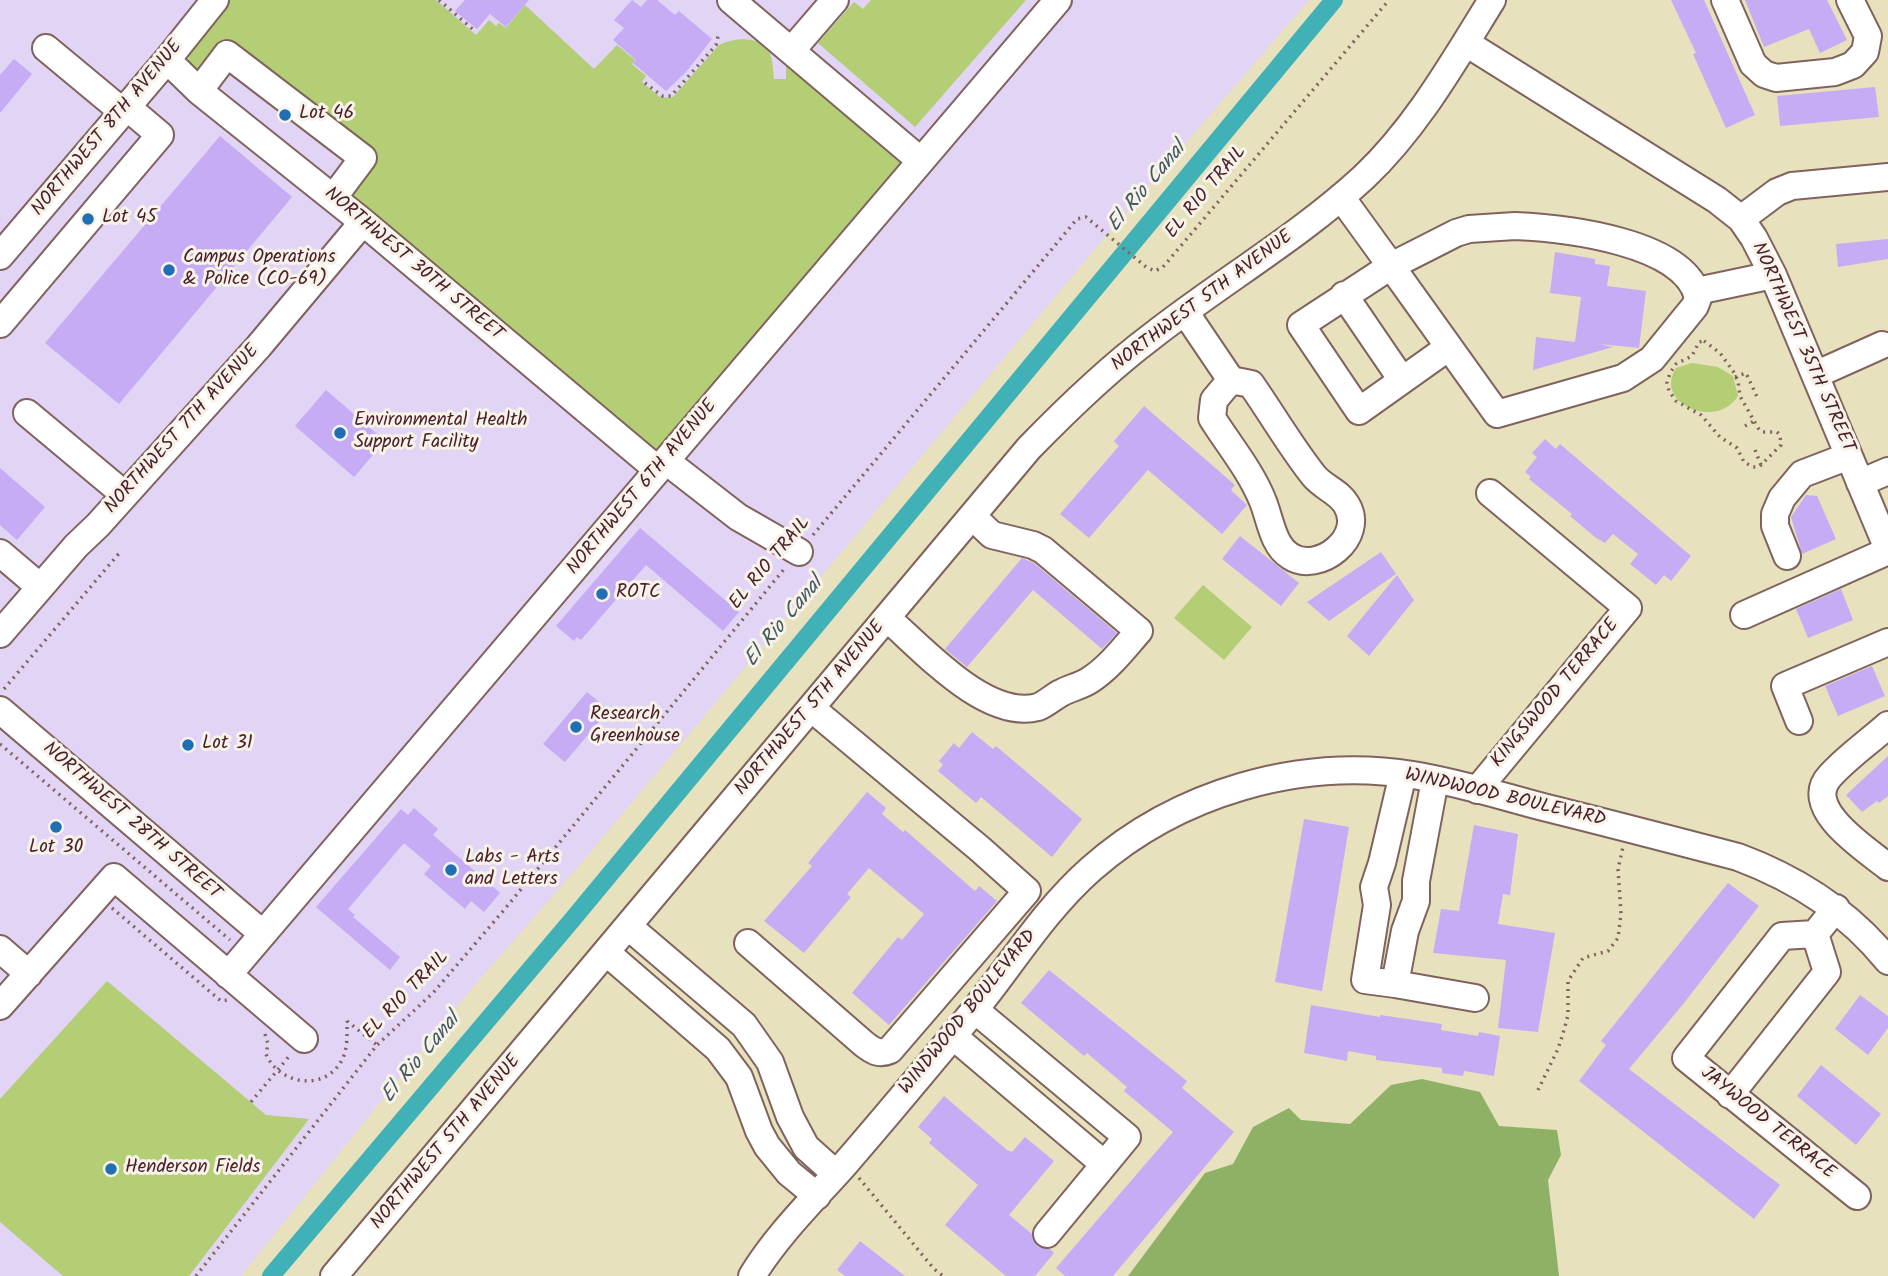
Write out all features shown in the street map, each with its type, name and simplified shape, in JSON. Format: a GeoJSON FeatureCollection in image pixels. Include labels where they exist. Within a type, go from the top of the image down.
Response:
{"type":"FeatureCollection","features":[{"type":"Feature","properties":{"kind":"street","name":"NORTHWEST 8TH AVENUE"},"geometry":{"type":"LineString","coordinates":[[0,256],[215,0]]}},
{"type":"Feature","properties":{"kind":"street"},"geometry":{"type":"LineString","coordinates":[[731,0],[921,161]]}},
{"type":"Feature","properties":{"kind":"street","name":"NORTHWEST 6TH AVENUE"},"geometry":{"type":"LineString","coordinates":[[232,986],[254,944],[1058,0]]}},
{"type":"Feature","properties":{"kind":"street","name":"NORTHWEST 5TH AVENUE"},"geometry":{"type":"LineString","coordinates":[[334,1276],[1029,449],[1067,410],[1149,338],[1313,221],[1366,175],[1423,107],[1492,0]]}},
{"type":"Feature","properties":{"kind":"street"},"geometry":{"type":"LineString","coordinates":[[1725,0],[1753,64],[1764,74],[1776,78],[1835,72],[1853,65],[1865,52],[1868,36],[1850,0]]}},
{"type":"Feature","properties":{"kind":"street"},"geometry":{"type":"LineString","coordinates":[[791,51],[824,4]]}},
{"type":"Feature","properties":{"kind":"street","name":"NORTHWEST 35TH STREET"},"geometry":{"type":"LineString","coordinates":[[1466,43],[1675,173],[1741,219],[1755,237],[1773,275],[1888,550]]}},
{"type":"Feature","properties":{"kind":"street"},"geometry":{"type":"LineString","coordinates":[[0,324],[160,135],[46,48]]}},
{"type":"Feature","properties":{"kind":"street"},"geometry":{"type":"LineString","coordinates":[[199,91],[227,54],[363,158],[332,198]]}},
{"type":"Feature","properties":{"kind":"street","name":"NORTHWEST 30TH STREET"},"geometry":{"type":"LineString","coordinates":[[167,60],[199,91],[662,466],[738,517],[799,552]]}},
{"type":"Feature","properties":{"kind":"street"},"geometry":{"type":"LineString","coordinates":[[1741,219],[1776,192],[1792,186],[1888,177]]}},
{"type":"Feature","properties":{"kind":"street"},"geometry":{"type":"LineString","coordinates":[[1341,197],[1391,266],[1497,414],[1623,378],[1652,359],[1695,306],[1697,291],[1674,265],[1618,241],[1536,227],[1469,229],[1455,233],[1391,266],[1301,325],[1359,411],[1449,347]]}},
{"type":"Feature","properties":{"kind":"street","name":"NORTHWEST 7TH AVENUE"},"geometry":{"type":"LineString","coordinates":[[0,634],[259,346],[363,222]]}},
{"type":"Feature","properties":{"kind":"street"},"geometry":{"type":"LineString","coordinates":[[1697,291],[1773,275]]}},
{"type":"Feature","properties":{"kind":"street"},"geometry":{"type":"LineString","coordinates":[[1343,295],[1402,380]]}},
{"type":"Feature","properties":{"kind":"street"},"geometry":{"type":"LineString","coordinates":[[1185,312],[1231,380],[1251,384],[1315,478],[1346,504],[1352,526],[1349,535],[1332,552],[1320,558],[1299,560],[1281,547],[1254,481],[1212,418],[1214,400],[1231,380]]}},
{"type":"Feature","properties":{"kind":"street"},"geometry":{"type":"LineString","coordinates":[[1815,375],[1882,345]]}},
{"type":"Feature","properties":{"kind":"street"},"geometry":{"type":"LineString","coordinates":[[27,413],[125,495]]}},
{"type":"Feature","properties":{"kind":"street"},"geometry":{"type":"LineString","coordinates":[[1787,556],[1775,526],[1775,514],[1782,498],[1802,474],[1849,456]]}},
{"type":"Feature","properties":{"kind":"street"},"geometry":{"type":"LineString","coordinates":[[1860,483],[1888,471]]}},
{"type":"Feature","properties":{"kind":"street","name":"KINGSWOOD TERRACE"},"geometry":{"type":"LineString","coordinates":[[1477,790],[1628,608],[1490,493]]}},
{"type":"Feature","properties":{"kind":"street"},"geometry":{"type":"LineString","coordinates":[[887,618],[958,680],[982,696],[1014,708],[1039,706],[1060,693],[1089,681],[1139,631],[1043,550],[992,535],[972,516]]}},
{"type":"Feature","properties":{"kind":"street"},"geometry":{"type":"LineString","coordinates":[[1744,615],[1888,550]]}},
{"type":"Feature","properties":{"kind":"street"},"geometry":{"type":"LineString","coordinates":[[0,553],[40,587]]}},
{"type":"Feature","properties":{"kind":"street"},"geometry":{"type":"LineString","coordinates":[[1799,721],[1785,686],[1888,642]]}},
{"type":"Feature","properties":{"kind":"street"},"geometry":{"type":"LineString","coordinates":[[748,943],[864,1044],[883,1053],[890,1050],[1027,891],[811,708]]}},
{"type":"Feature","properties":{"kind":"street","name":"NORTHWEST 28TH STREET"},"geometry":{"type":"LineString","coordinates":[[0,710],[254,944]]}},
{"type":"Feature","properties":{"kind":"street"},"geometry":{"type":"LineString","coordinates":[[1888,725],[1828,777],[1822,795],[1824,804],[1836,822],[1888,867]]}},
{"type":"Feature","properties":{"kind":"street","name":"WINDWOOD BOULEVARD"},"geometry":{"type":"LineString","coordinates":[[752,1276],[775,1242],[975,1010],[1062,897],[1121,845],[1155,823],[1228,790],[1305,773],[1345,770],[1403,774],[1627,828],[1749,861],[1803,886],[1836,908],[1863,932],[1888,961]]}},
{"type":"Feature","properties":{"kind":"street"},"geometry":{"type":"LineString","coordinates":[[1403,774],[1374,887],[1377,905],[1365,981],[1475,998]]}},
{"type":"Feature","properties":{"kind":"street"},"geometry":{"type":"LineString","coordinates":[[1395,984],[1405,931],[1416,901],[1416,881],[1434,780]]}},
{"type":"Feature","properties":{"kind":"street"},"geometry":{"type":"LineString","coordinates":[[0,1006],[114,877],[232,986],[304,1038]]}},
{"type":"Feature","properties":{"kind":"street"},"geometry":{"type":"LineString","coordinates":[[1730,1095],[1828,972],[1815,934],[1836,908]]}},
{"type":"Feature","properties":{"kind":"street"},"geometry":{"type":"LineString","coordinates":[[629,927],[730,1012],[757,1042],[770,1062],[790,1116],[806,1147],[841,1168]]}},
{"type":"Feature","properties":{"kind":"street","name":"JAYWOOD TERRACE"},"geometry":{"type":"LineString","coordinates":[[1815,934],[1782,936],[1686,1058],[1857,1196]]}},
{"type":"Feature","properties":{"kind":"street"},"geometry":{"type":"LineString","coordinates":[[0,949],[29,974]]}},
{"type":"Feature","properties":{"kind":"street"},"geometry":{"type":"LineString","coordinates":[[607,954],[706,1037],[729,1062],[767,1146],[789,1173],[817,1196]]}},
{"type":"Feature","properties":{"kind":"street"},"geometry":{"type":"LineString","coordinates":[[975,1010],[1127,1137],[1047,1234]]}},
{"type":"Feature","properties":{"kind":"street"},"geometry":{"type":"LineString","coordinates":[[953,1036],[1104,1164]]}},
{"type":"Feature","properties":{"kind":"street"},"geometry":{"type":"LineString","coordinates":[[729,1062],[757,1042]]}},
{"type":"Feature","properties":{"kind":"street"},"geometry":{"type":"LineString","coordinates":[[1032,1103],[1055,1077]]}},
{"type":"Feature","properties":{"kind":"path"},"geometry":{"type":"LineString","coordinates":[[439,0],[476,32]]}},
{"type":"Feature","properties":{"kind":"path","name":"EL RIO TRAIL"},"geometry":{"type":"LineString","coordinates":[[196,1276],[377,1045],[433,993],[504,910],[1077,219],[1086,217],[1146,267],[1155,271],[1163,267],[1389,0]]}},
{"type":"Feature","properties":{"kind":"path"},"geometry":{"type":"LineString","coordinates":[[645,83],[662,96],[671,96],[716,45],[719,32]]}},
{"type":"Feature","properties":{"kind":"path"},"geometry":{"type":"LineString","coordinates":[[1704,341],[1720,353],[1735,377],[1740,396],[1762,432],[1777,432],[1782,440],[1781,445],[1759,467],[1748,465],[1737,448],[1714,432],[1701,415],[1676,401],[1667,383],[1676,364],[1692,356],[1699,342],[1704,341]]}},
{"type":"Feature","properties":{"kind":"path"},"geometry":{"type":"LineString","coordinates":[[1735,377],[1746,373],[1758,399]]}},
{"type":"Feature","properties":{"kind":"path"},"geometry":{"type":"LineString","coordinates":[[1745,426],[1756,420]]}},
{"type":"Feature","properties":{"kind":"path"},"geometry":{"type":"LineString","coordinates":[[1714,432],[1720,425]]}},
{"type":"Feature","properties":{"kind":"path"},"geometry":{"type":"LineString","coordinates":[[1755,450],[1761,465]]}},
{"type":"Feature","properties":{"kind":"path"},"geometry":{"type":"LineString","coordinates":[[0,693],[121,551]]}},
{"type":"Feature","properties":{"kind":"path"},"geometry":{"type":"LineString","coordinates":[[0,744],[254,944]]}},
{"type":"Feature","properties":{"kind":"path"},"geometry":{"type":"LineString","coordinates":[[1538,1090],[1564,1030],[1568,1015],[1568,981],[1583,958],[1608,951],[1618,938],[1621,914],[1618,869],[1627,828]]}},
{"type":"Feature","properties":{"kind":"path"},"geometry":{"type":"LineString","coordinates":[[106,904],[221,1001],[225,1002],[232,986]]}},
{"type":"Feature","properties":{"kind":"path"},"geometry":{"type":"LineString","coordinates":[[347,1021],[377,1045]]}},
{"type":"Feature","properties":{"kind":"path"},"geometry":{"type":"LineString","coordinates":[[251,1102],[304,1038]]}},
{"type":"Feature","properties":{"kind":"path"},"geometry":{"type":"LineString","coordinates":[[841,1168],[943,1276]]}},
{"type":"Feature","properties":{"kind":"shaded area"},"geometry":{"type":"Polygon","coordinates":[[[0,0],[1309,0],[1117,223],[577,868],[462,1000],[241,1276],[0,1276],[0,0]]]}},
{"type":"Feature","properties":{"kind":"green space"},"geometry":{"type":"Polygon","coordinates":[[[228,0],[436,0],[476,35],[489,20],[496,26],[499,23],[506,28],[525,5],[594,69],[617,45],[635,60],[632,64],[646,76],[642,82],[661,98],[673,97],[719,45],[751,40],[768,50],[774,79],[786,79],[786,60],[897,154],[899,173],[664,448],[648,450],[346,192],[373,156],[261,69],[198,75],[189,65],[188,51],[228,0]]]}},
{"type":"Feature","properties":{"kind":"green space"},"geometry":{"type":"Polygon","coordinates":[[[871,0],[1026,0],[915,127],[818,43],[854,2],[863,9],[871,0]]]}},
{"type":"Feature","properties":{"kind":"green space"},"geometry":{"type":"Polygon","coordinates":[[[1692,363],[1718,367],[1733,376],[1738,396],[1728,406],[1716,411],[1703,412],[1680,401],[1673,392],[1671,381],[1676,368],[1692,363]]]}},
{"type":"Feature","properties":{"kind":"green space"},"geometry":{"type":"Polygon","coordinates":[[[1203,585],[1252,627],[1224,660],[1174,618],[1203,585]]]}},
{"type":"Feature","properties":{"kind":"green space","name":"Henderson Fields"},"geometry":{"type":"Polygon","coordinates":[[[107,981],[266,1115],[309,1119],[189,1276],[63,1276],[0,1222],[0,1099],[107,981]]]}},
{"type":"Feature","properties":{"kind":"green space"},"geometry":{"type":"Polygon","coordinates":[[[1422,1079],[1480,1092],[1499,1126],[1557,1130],[1561,1155],[1548,1180],[1559,1276],[1128,1276],[1205,1173],[1233,1164],[1253,1127],[1289,1108],[1301,1120],[1350,1124],[1391,1085],[1422,1079]]]}},
{"type":"Feature","properties":{"kind":"building"},"geometry":{"type":"Polygon","coordinates":[[[465,0],[529,0],[506,27],[490,14],[477,29],[455,11],[465,0]]]}},
{"type":"Feature","properties":{"kind":"building"},"geometry":{"type":"Polygon","coordinates":[[[632,0],[641,7],[647,0],[657,0],[675,15],[679,11],[712,39],[686,72],[666,91],[633,63],[636,60],[613,40],[624,28],[614,20],[632,0]]]}},
{"type":"Feature","properties":{"kind":"building"},"geometry":{"type":"Polygon","coordinates":[[[1671,0],[1704,0],[1755,115],[1726,128],[1671,0]]]}},
{"type":"Feature","properties":{"kind":"building"},"geometry":{"type":"Polygon","coordinates":[[[1745,0],[1827,0],[1847,40],[1820,53],[1809,29],[1764,47],[1745,0]]]}},
{"type":"Feature","properties":{"kind":"building"},"geometry":{"type":"Polygon","coordinates":[[[14,59],[32,74],[0,113],[0,75],[14,59]]]}},
{"type":"Feature","properties":{"kind":"building"},"geometry":{"type":"Polygon","coordinates":[[[1875,87],[1879,117],[1780,126],[1777,96],[1875,87]]]}},
{"type":"Feature","properties":{"kind":"building","name":"Campus Operations & Police (CO-69)"},"geometry":{"type":"Polygon","coordinates":[[[220,136],[292,197],[119,404],[45,343],[220,136]]]}},
{"type":"Feature","properties":{"kind":"building"},"geometry":{"type":"Polygon","coordinates":[[[1888,239],[1888,259],[1838,267],[1836,244],[1888,239]]]}},
{"type":"Feature","properties":{"kind":"building"},"geometry":{"type":"Polygon","coordinates":[[[1555,252],[1595,259],[1595,264],[1610,266],[1607,286],[1646,291],[1639,348],[1599,344],[1613,347],[1533,370],[1536,337],[1575,342],[1581,297],[1550,293],[1555,252]]]}},
{"type":"Feature","properties":{"kind":"building","name":"Environmental Health Support Facility"},"geometry":{"type":"Polygon","coordinates":[[[326,390],[385,441],[354,477],[295,426],[326,390]]]}},
{"type":"Feature","properties":{"kind":"building"},"geometry":{"type":"Polygon","coordinates":[[[1144,406],[1235,485],[1231,490],[1247,505],[1222,534],[1148,470],[1089,538],[1060,514],[1119,446],[1114,441],[1144,406]]]}},
{"type":"Feature","properties":{"kind":"building"},"geometry":{"type":"Polygon","coordinates":[[[1545,439],[1556,449],[1560,444],[1691,556],[1671,581],[1664,575],[1656,585],[1630,564],[1638,554],[1613,534],[1605,543],[1595,537],[1529,479],[1531,477],[1525,472],[1537,457],[1532,453],[1545,439]]]}},
{"type":"Feature","properties":{"kind":"building"},"geometry":{"type":"Polygon","coordinates":[[[0,468],[45,507],[17,540],[0,525],[0,468]]]}},
{"type":"Feature","properties":{"kind":"building"},"geometry":{"type":"Polygon","coordinates":[[[1806,495],[1817,496],[1836,539],[1802,554],[1791,517],[1806,495]]]}},
{"type":"Feature","properties":{"kind":"building","name":"ROTC"},"geometry":{"type":"Polygon","coordinates":[[[640,528],[739,612],[723,631],[646,565],[581,640],[577,637],[574,641],[556,626],[640,528]]]}},
{"type":"Feature","properties":{"kind":"building"},"geometry":{"type":"Polygon","coordinates":[[[1240,536],[1299,583],[1281,606],[1222,559],[1240,536]]]}},
{"type":"Feature","properties":{"kind":"building"},"geometry":{"type":"Polygon","coordinates":[[[1381,552],[1396,574],[1329,621],[1307,602],[1381,552]]]}},
{"type":"Feature","properties":{"kind":"building"},"geometry":{"type":"Polygon","coordinates":[[[1022,558],[1034,563],[1117,633],[1102,649],[1033,590],[967,667],[945,649],[1022,558]]]}},
{"type":"Feature","properties":{"kind":"building"},"geometry":{"type":"Polygon","coordinates":[[[1397,575],[1414,600],[1369,656],[1347,636],[1397,575]]]}},
{"type":"Feature","properties":{"kind":"building"},"geometry":{"type":"Polygon","coordinates":[[[1841,589],[1853,620],[1808,638],[1796,609],[1841,589]]]}},
{"type":"Feature","properties":{"kind":"building"},"geometry":{"type":"Polygon","coordinates":[[[1872,666],[1885,696],[1838,716],[1825,686],[1872,666]]]}},
{"type":"Feature","properties":{"kind":"building","name":"Research Greenhouse"},"geometry":{"type":"Polygon","coordinates":[[[587,692],[609,710],[565,762],[543,744],[587,692]]]}},
{"type":"Feature","properties":{"kind":"building"},"geometry":{"type":"Polygon","coordinates":[[[972,732],[993,749],[996,746],[1082,819],[1052,857],[981,797],[976,803],[938,771],[943,765],[939,761],[954,743],[959,748],[972,732]]]}},
{"type":"Feature","properties":{"kind":"building"},"geometry":{"type":"Polygon","coordinates":[[[1888,756],[1888,796],[1862,812],[1846,795],[1888,756]]]}},
{"type":"Feature","properties":{"kind":"building"},"geometry":{"type":"Polygon","coordinates":[[[867,792],[886,808],[882,814],[903,832],[905,830],[975,891],[979,886],[997,901],[889,1025],[852,993],[898,937],[902,940],[924,914],[869,868],[847,894],[851,897],[804,953],[764,921],[812,866],[808,863],[867,792]]]}},
{"type":"Feature","properties":{"kind":"building","name":"Labs - Arts and Letters"},"geometry":{"type":"Polygon","coordinates":[[[414,808],[438,829],[433,835],[500,893],[484,912],[471,901],[465,909],[424,874],[431,866],[404,843],[348,909],[355,915],[353,917],[400,957],[390,970],[316,907],[401,809],[408,815],[414,808]]]}},
{"type":"Feature","properties":{"kind":"building"},"geometry":{"type":"Polygon","coordinates":[[[1304,819],[1349,827],[1322,991],[1275,982],[1304,819]]]}},
{"type":"Feature","properties":{"kind":"building"},"geometry":{"type":"Polygon","coordinates":[[[1474,825],[1518,834],[1510,895],[1503,894],[1498,924],[1555,933],[1538,1032],[1498,1028],[1506,960],[1433,953],[1441,909],[1459,911],[1474,825]]]}},
{"type":"Feature","properties":{"kind":"building"},"geometry":{"type":"Polygon","coordinates":[[[1728,883],[1759,906],[1629,1069],[1780,1185],[1754,1219],[1579,1081],[1606,1045],[1601,1041],[1728,883]]]}},
{"type":"Feature","properties":{"kind":"building"},"geometry":{"type":"Polygon","coordinates":[[[1049,970],[1187,1081],[1182,1088],[1234,1132],[1113,1276],[1065,1276],[1056,1268],[1173,1132],[1124,1091],[1127,1087],[1087,1053],[1084,1056],[1021,1003],[1049,970]]]}},
{"type":"Feature","properties":{"kind":"building"},"geometry":{"type":"Polygon","coordinates":[[[1860,995],[1888,1016],[1888,1028],[1868,1055],[1835,1029],[1860,995]]]}},
{"type":"Feature","properties":{"kind":"building"},"geometry":{"type":"Polygon","coordinates":[[[1311,1005],[1442,1024],[1441,1030],[1478,1036],[1479,1032],[1500,1036],[1494,1076],[1464,1071],[1463,1076],[1442,1073],[1442,1068],[1376,1060],[1376,1056],[1348,1051],[1347,1061],[1304,1053],[1311,1005]]]}},
{"type":"Feature","properties":{"kind":"building"},"geometry":{"type":"Polygon","coordinates":[[[1821,1065],[1881,1114],[1856,1145],[1797,1096],[1821,1065]]]}},
{"type":"Feature","properties":{"kind":"building"},"geometry":{"type":"Polygon","coordinates":[[[944,1096],[1007,1150],[1012,1152],[1025,1137],[1054,1161],[1009,1215],[1032,1234],[1037,1246],[1050,1249],[1054,1253],[1035,1276],[1006,1276],[945,1225],[978,1185],[929,1143],[932,1139],[918,1127],[944,1096]]]}},
{"type":"Feature","properties":{"kind":"building"},"geometry":{"type":"Polygon","coordinates":[[[860,1241],[905,1276],[845,1276],[837,1270],[860,1241]]]}},
{"type":"Feature","properties":{"kind":"waterway","name":"El Rio Canal"},"geometry":{"type":"LineString","coordinates":[[271,1276],[572,920],[1334,0]]}},
{"type":"Feature","properties":{"kind":"place","name":"Lot 46"},"geometry":{"type":"Point","coordinates":[285,115]}},
{"type":"Feature","properties":{"kind":"place","name":"Lot 45"},"geometry":{"type":"Point","coordinates":[88,219]}},
{"type":"Feature","properties":{"kind":"place","name":"Campus Operations & Police (CO-69)"},"geometry":{"type":"Point","coordinates":[169,270]}},
{"type":"Feature","properties":{"kind":"place","name":"Environmental Health Support Facility"},"geometry":{"type":"Point","coordinates":[340,433]}},
{"type":"Feature","properties":{"kind":"place","name":"ROTC"},"geometry":{"type":"Point","coordinates":[602,594]}},
{"type":"Feature","properties":{"kind":"place","name":"Research Greenhouse"},"geometry":{"type":"Point","coordinates":[576,727]}},
{"type":"Feature","properties":{"kind":"place","name":"Lot 31"},"geometry":{"type":"Point","coordinates":[188,745]}},
{"type":"Feature","properties":{"kind":"place","name":"Lot 30"},"geometry":{"type":"Point","coordinates":[56,827]}},
{"type":"Feature","properties":{"kind":"place","name":"Labs - Arts and Letters"},"geometry":{"type":"Point","coordinates":[451,870]}},
{"type":"Feature","properties":{"kind":"place","name":"Henderson Fields"},"geometry":{"type":"Point","coordinates":[111,1169]}}]}
